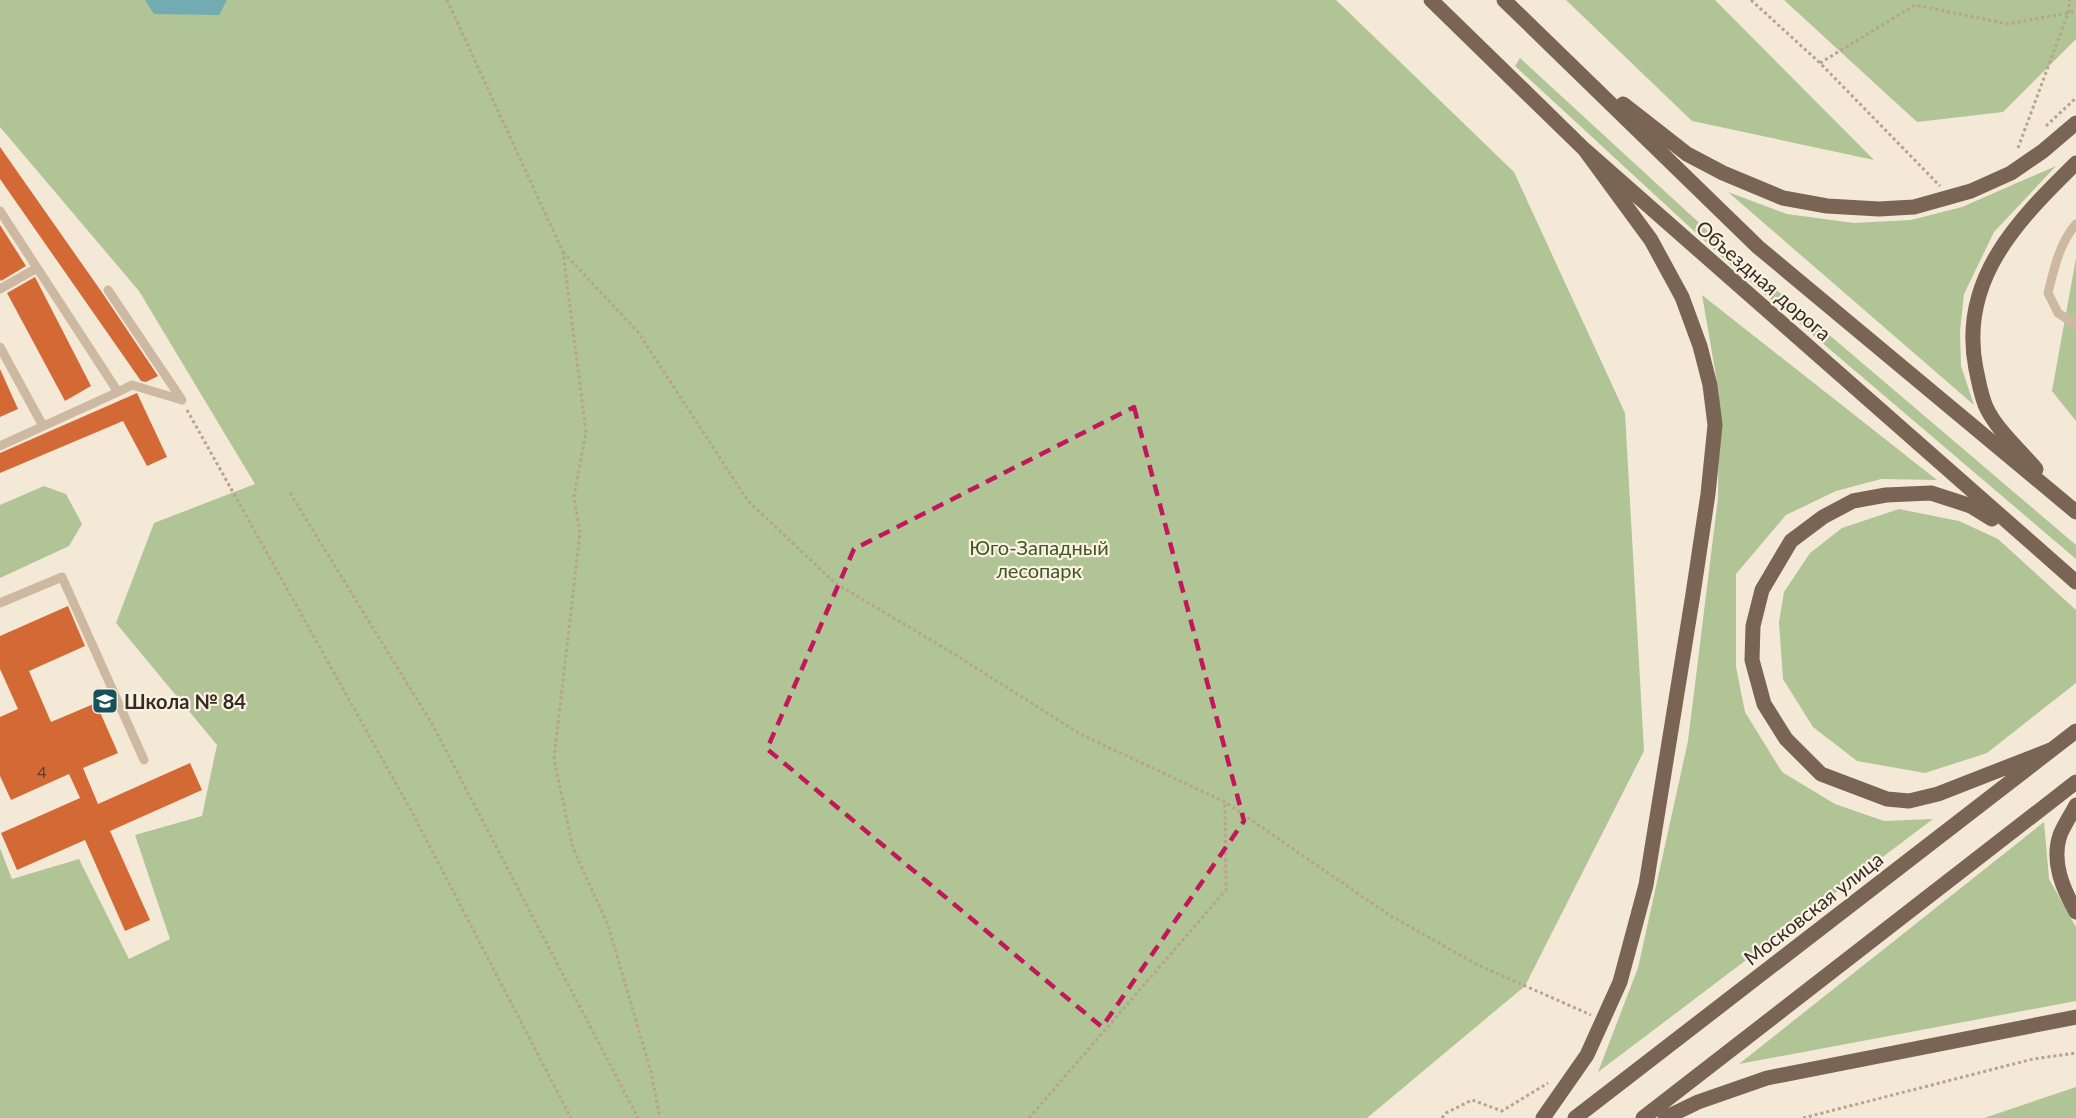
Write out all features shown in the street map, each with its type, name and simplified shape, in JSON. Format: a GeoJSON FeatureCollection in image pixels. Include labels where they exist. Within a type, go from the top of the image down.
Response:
{"type":"FeatureCollection","features":[{"type":"Feature","properties":{"kind":"main road","name":"Объездная дорога"},"geometry":{"type":"LineString","coordinates":[[1431,0],[1585,150],[2076,582]]}},
{"type":"Feature","properties":{"kind":"main road","name":"Объездная дорога"},"geometry":{"type":"LineString","coordinates":[[1504,0],[1758,247],[2076,512]]}},
{"type":"Feature","properties":{"kind":"main road"},"geometry":{"type":"LineString","coordinates":[[1558,51],[1687,154],[1723,173],[1783,198],[1827,206],[1879,209],[1914,207],[1971,191],[2011,173],[2043,152],[2076,123]]}},
{"type":"Feature","properties":{"kind":"main road"},"geometry":{"type":"LineString","coordinates":[[1543,1118],[1587,1055],[1620,982],[1646,885],[1693,594],[1708,494],[1715,426],[1705,366],[1682,297],[1651,240],[1585,150]]}},
{"type":"Feature","properties":{"kind":"main road"},"geometry":{"type":"LineString","coordinates":[[2063,501],[2005,433],[1988,409],[1972,353],[1972,321],[1983,282],[1997,253],[2022,220],[2076,163]]}},
{"type":"Feature","properties":{"kind":"main road"},"geometry":{"type":"LineString","coordinates":[[2021,535],[1971,506],[1931,493],[1886,495],[1852,501],[1823,517],[1791,540],[1762,590],[1753,626],[1752,660],[1764,704],[1786,739],[1821,774],[1887,799],[1909,801],[1938,794],[2053,749]]}},
{"type":"Feature","properties":{"kind":"main road","name":"Московская улица"},"geometry":{"type":"LineString","coordinates":[[1575,1118],[2076,731]]}},
{"type":"Feature","properties":{"kind":"main road"},"geometry":{"type":"LineString","coordinates":[[1642,1118],[2076,782]]}},
{"type":"Feature","properties":{"kind":"main road"},"geometry":{"type":"LineString","coordinates":[[2076,806],[2060,836],[2058,866],[2064,891],[2076,912]]}},
{"type":"Feature","properties":{"kind":"main road"},"geometry":{"type":"LineString","coordinates":[[1665,1118],[1698,1102],[1767,1078],[2076,1017]]}},
{"type":"Feature","properties":{"kind":"lane"},"geometry":{"type":"LineString","coordinates":[[0,211],[118,392]]}},
{"type":"Feature","properties":{"kind":"lane"},"geometry":{"type":"LineString","coordinates":[[2076,224],[2066,236],[2054,268],[2048,293],[2058,313],[2076,325]]}},
{"type":"Feature","properties":{"kind":"lane"},"geometry":{"type":"LineString","coordinates":[[0,289],[38,268]]}},
{"type":"Feature","properties":{"kind":"lane"},"geometry":{"type":"LineString","coordinates":[[108,290],[182,400]]}},
{"type":"Feature","properties":{"kind":"lane"},"geometry":{"type":"LineString","coordinates":[[0,347],[43,426]]}},
{"type":"Feature","properties":{"kind":"lane"},"geometry":{"type":"LineString","coordinates":[[0,446],[132,385],[182,400]]}},
{"type":"Feature","properties":{"kind":"lane"},"geometry":{"type":"LineString","coordinates":[[0,603],[62,577],[144,760]]}},
{"type":"Feature","properties":{"kind":"path"},"geometry":{"type":"LineString","coordinates":[[447,0],[563,252],[586,432],[574,496],[580,533],[554,759],[573,848],[608,925],[651,1072],[660,1118]]}},
{"type":"Feature","properties":{"kind":"path"},"geometry":{"type":"LineString","coordinates":[[1751,0],[1820,63],[1943,189]]}},
{"type":"Feature","properties":{"kind":"path"},"geometry":{"type":"LineString","coordinates":[[2025,146],[2016,154],[2068,13],[2070,0]]}},
{"type":"Feature","properties":{"kind":"path"},"geometry":{"type":"LineString","coordinates":[[1820,63],[1916,5],[2008,24],[2076,10]]}},
{"type":"Feature","properties":{"kind":"path"},"geometry":{"type":"LineString","coordinates":[[2042,130],[2076,98]]}},
{"type":"Feature","properties":{"kind":"path"},"geometry":{"type":"LineString","coordinates":[[563,252],[638,332],[747,501],[836,583],[951,652],[1080,734],[1226,802],[1389,915],[1478,965],[1597,1017]]}},
{"type":"Feature","properties":{"kind":"path"},"geometry":{"type":"LineString","coordinates":[[182,400],[413,814],[571,1118]]}},
{"type":"Feature","properties":{"kind":"path"},"geometry":{"type":"LineString","coordinates":[[290,493],[432,724],[638,1118]]}},
{"type":"Feature","properties":{"kind":"path"},"geometry":{"type":"LineString","coordinates":[[1029,1118],[1226,890],[1226,802]]}},
{"type":"Feature","properties":{"kind":"path"},"geometry":{"type":"LineString","coordinates":[[1803,1118],[2033,1059],[2076,1053]]}},
{"type":"Feature","properties":{"kind":"path"},"geometry":{"type":"LineString","coordinates":[[1442,1118],[1446,1113],[1472,1100],[1503,1111],[1549,1082]]}},
{"type":"Feature","properties":{"kind":"highlighted area"},"geometry":{"type":"Polygon","coordinates":[[[1134,407],[1244,821],[1102,1027],[767,749],[854,549],[1134,407]]]}},
{"type":"Feature","properties":{"kind":"green space","name":"Юго-Западный лесопарк"},"geometry":{"type":"Polygon","coordinates":[[[0,0],[1336,0],[1514,172],[1625,413],[1644,751],[1525,986],[1367,1118],[0,1118],[0,848],[12,879],[79,859],[129,959],[170,939],[135,835],[202,816],[217,745],[116,623],[154,523],[255,484],[139,291],[0,127],[0,0]]]}},
{"type":"Feature","properties":{"kind":"green space"},"geometry":{"type":"Polygon","coordinates":[[[1566,0],[1715,0],[1874,160],[1692,121],[1566,0]]]}},
{"type":"Feature","properties":{"kind":"green space"},"geometry":{"type":"Polygon","coordinates":[[[1784,0],[2076,0],[2076,39],[2003,112],[1917,122],[1784,0]]]}},
{"type":"Feature","properties":{"kind":"green space"},"geometry":{"type":"Polygon","coordinates":[[[1520,58],[1720,242],[2076,545],[2076,559],[1732,266],[1515,66],[1520,58]]]}},
{"type":"Feature","properties":{"kind":"green space"},"geometry":{"type":"Polygon","coordinates":[[[2056,166],[1994,232],[1964,294],[1960,331],[1961,366],[1974,405],[1728,192],[1787,214],[1854,223],[1911,220],[1962,207],[2056,166]]]}},
{"type":"Feature","properties":{"kind":"green space"},"geometry":{"type":"Polygon","coordinates":[[[2076,258],[2076,421],[2052,391],[2076,258]]]}},
{"type":"Feature","properties":{"kind":"green space"},"geometry":{"type":"Polygon","coordinates":[[[1702,295],[1937,480],[1881,479],[1836,491],[1786,515],[1736,574],[1736,667],[1745,712],[1782,772],[1835,804],[1884,821],[1933,819],[1598,1072],[1638,968],[1688,741],[1718,498],[1719,393],[1702,295]]]}},
{"type":"Feature","properties":{"kind":"green space"},"geometry":{"type":"Polygon","coordinates":[[[44,486],[66,494],[82,524],[69,546],[0,578],[0,505],[44,486]]]}},
{"type":"Feature","properties":{"kind":"green space"},"geometry":{"type":"Polygon","coordinates":[[[1899,509],[1959,521],[1998,539],[2076,610],[2076,683],[1987,753],[1925,773],[1857,761],[1813,727],[1783,679],[1779,622],[1784,592],[1810,553],[1842,528],[1899,509]]]}},
{"type":"Feature","properties":{"kind":"green space"},"geometry":{"type":"Polygon","coordinates":[[[2044,822],[2049,879],[2076,927],[2076,1001],[1739,1064],[2044,822]]]}},
{"type":"Feature","properties":{"kind":"green space"},"geometry":{"type":"Polygon","coordinates":[[[2076,1087],[2076,1118],[1984,1118],[2076,1087]]]}},
{"type":"Feature","properties":{"kind":"water"},"geometry":{"type":"Polygon","coordinates":[[[145,0],[227,0],[219,15],[154,14],[145,0]]]}},
{"type":"Feature","properties":{"kind":"building"},"geometry":{"type":"Polygon","coordinates":[[[0,147],[158,376],[146,382],[141,381],[0,179],[0,147]]]}},
{"type":"Feature","properties":{"kind":"building"},"geometry":{"type":"Polygon","coordinates":[[[0,225],[26,266],[1,281],[0,279],[0,225]]]}},
{"type":"Feature","properties":{"kind":"building"},"geometry":{"type":"Polygon","coordinates":[[[35,277],[91,386],[65,401],[7,293],[35,277]]]}},
{"type":"Feature","properties":{"kind":"building"},"geometry":{"type":"Polygon","coordinates":[[[0,369],[18,409],[0,417],[0,369]]]}},
{"type":"Feature","properties":{"kind":"building"},"geometry":{"type":"Polygon","coordinates":[[[137,393],[167,457],[147,466],[123,421],[0,473],[0,453],[137,393]]]}},
{"type":"Feature","properties":{"kind":"building"},"geometry":{"type":"Polygon","coordinates":[[[68,606],[85,646],[29,671],[51,722],[96,703],[118,753],[83,768],[98,804],[190,763],[202,790],[110,831],[150,920],[125,931],[85,840],[17,870],[1,833],[80,798],[69,774],[11,800],[0,776],[0,717],[18,709],[0,669],[0,636],[68,606]]]}},
{"type":"Feature","properties":{"kind":"place","name":"Школа № 84"},"geometry":{"type":"Point","coordinates":[105,701]}}]}
